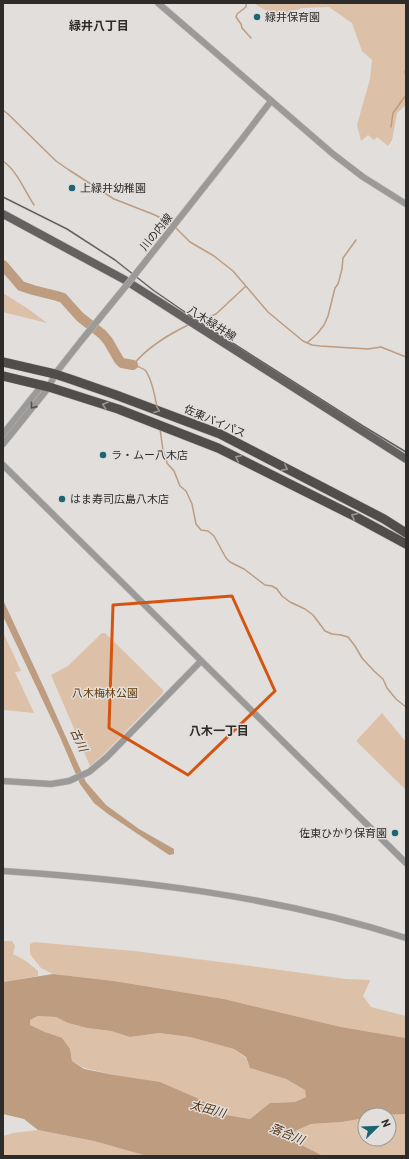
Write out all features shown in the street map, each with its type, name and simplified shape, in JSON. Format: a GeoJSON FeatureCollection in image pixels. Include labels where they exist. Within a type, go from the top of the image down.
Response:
{"type":"FeatureCollection","features":[{"type":"Feature","properties":{"kind":"highway","name":"佐東バイパス"},"geometry":{"type":"LineString","coordinates":[[3,362],[55,374],[139,403],[220,434],[384,519],[406,533]]}},
{"type":"Feature","properties":{"kind":"highway"},"geometry":{"type":"LineString","coordinates":[[3,376],[45,386],[118,409],[218,448],[358,518],[406,544]]}},
{"type":"Feature","properties":{"kind":"main road","name":"八木緑井線"},"geometry":{"type":"LineString","coordinates":[[3,214],[125,280],[406,459]]}},
{"type":"Feature","properties":{"kind":"street"},"geometry":{"type":"LineString","coordinates":[[158,3],[348,167],[406,204]]}},
{"type":"Feature","properties":{"kind":"street","name":"川の内線"},"geometry":{"type":"LineString","coordinates":[[45,386],[135,275],[271,101]]}},
{"type":"Feature","properties":{"kind":"street"},"geometry":{"type":"LineString","coordinates":[[3,434],[45,386]]}},
{"type":"Feature","properties":{"kind":"street"},"geometry":{"type":"LineString","coordinates":[[3,444],[45,386]]}},
{"type":"Feature","properties":{"kind":"street"},"geometry":{"type":"LineString","coordinates":[[3,465],[406,863]]}},
{"type":"Feature","properties":{"kind":"street"},"geometry":{"type":"LineString","coordinates":[[3,781],[51,784],[69,781],[89,772],[107,757],[201,661]]}},
{"type":"Feature","properties":{"kind":"street"},"geometry":{"type":"LineString","coordinates":[[3,871],[65,875],[209,892],[326,916],[406,938]]}},
{"type":"Feature","properties":{"kind":"highlighted area"},"geometry":{"type":"Polygon","coordinates":[[[232,596],[275,691],[188,775],[109,728],[113,605],[232,596]]]}},
{"type":"Feature","properties":{"kind":"green space"},"geometry":{"type":"Polygon","coordinates":[[[253,3],[406,3],[406,105],[397,113],[392,140],[388,146],[377,137],[374,140],[368,135],[361,141],[357,125],[370,79],[372,60],[362,51],[352,23],[329,7],[303,8],[275,16],[253,3]]]}},
{"type":"Feature","properties":{"kind":"green space"},"geometry":{"type":"Polygon","coordinates":[[[3,293],[27,308],[47,323],[3,312],[3,293]]]}},
{"type":"Feature","properties":{"kind":"green space"},"geometry":{"type":"Polygon","coordinates":[[[3,632],[21,671],[15,672],[34,713],[3,710],[3,632]]]}},
{"type":"Feature","properties":{"kind":"green space","name":"八木梅林公園"},"geometry":{"type":"Polygon","coordinates":[[[102,633],[105,633],[163,690],[163,693],[104,754],[90,766],[51,675],[68,666],[102,633]]]}},
{"type":"Feature","properties":{"kind":"green space"},"geometry":{"type":"Polygon","coordinates":[[[382,713],[406,742],[406,790],[357,742],[357,740],[382,713]]]}},
{"type":"Feature","properties":{"kind":"green space"},"geometry":{"type":"Polygon","coordinates":[[[3,941],[12,941],[15,946],[13,954],[26,961],[38,971],[38,976],[3,982],[3,941]]]}},
{"type":"Feature","properties":{"kind":"green space"},"geometry":{"type":"Polygon","coordinates":[[[34,942],[134,951],[346,979],[369,980],[370,981],[363,996],[371,1007],[406,1016],[406,1038],[341,1027],[224,999],[114,981],[53,974],[41,968],[30,954],[30,944],[34,942]]]}},
{"type":"Feature","properties":{"kind":"green space"},"geometry":{"type":"Polygon","coordinates":[[[38,1016],[56,1017],[68,1023],[87,1028],[111,1031],[130,1037],[159,1033],[190,1037],[234,1049],[246,1058],[250,1068],[286,1079],[305,1090],[306,1097],[295,1102],[270,1103],[250,1119],[226,1115],[199,1099],[84,1068],[72,1061],[70,1049],[45,1032],[30,1025],[30,1020],[38,1016]]]}},
{"type":"Feature","properties":{"kind":"green space"},"geometry":{"type":"Polygon","coordinates":[[[397,1114],[406,1114],[406,1156],[323,1156],[292,1140],[293,1132],[311,1124],[357,1119],[357,1147],[397,1147],[397,1114]]]}},
{"type":"Feature","properties":{"kind":"green space"},"geometry":{"type":"Polygon","coordinates":[[[38,1130],[94,1141],[147,1156],[3,1156],[3,1136],[13,1133],[38,1130]]]}},
{"type":"Feature","properties":{"kind":"water"},"geometry":{"type":"Polygon","coordinates":[[[3,600],[86,782],[106,805],[139,829],[174,849],[174,854],[169,855],[108,814],[94,803],[80,784],[60,737],[3,616],[3,600]]]}},
{"type":"Feature","properties":{"kind":"water"},"geometry":{"type":"Polygon","coordinates":[[[53,974],[114,981],[224,999],[341,1027],[406,1038],[406,1114],[397,1114],[397,1107],[357,1107],[357,1119],[311,1124],[293,1132],[292,1140],[323,1156],[147,1156],[94,1141],[38,1130],[24,1119],[3,1114],[3,982],[53,974]],[[38,1016],[30,1020],[30,1025],[62,1038],[70,1049],[72,1061],[84,1069],[160,1082],[199,1099],[226,1115],[250,1119],[270,1103],[295,1102],[306,1097],[305,1090],[286,1079],[250,1068],[246,1057],[234,1049],[190,1037],[159,1033],[130,1037],[111,1031],[87,1028],[68,1023],[56,1017],[38,1016]]]}},
{"type":"Feature","properties":{"kind":"waterway"},"geometry":{"type":"LineString","coordinates":[[246,3],[246,7],[237,14],[236,17],[242,28],[251,38]]}},
{"type":"Feature","properties":{"kind":"waterway"},"geometry":{"type":"LineString","coordinates":[[405,71],[406,77]]}},
{"type":"Feature","properties":{"kind":"waterway"},"geometry":{"type":"LineString","coordinates":[[391,127],[393,113],[406,95]]}},
{"type":"Feature","properties":{"kind":"waterway"},"geometry":{"type":"LineString","coordinates":[[3,110],[56,161],[69,170],[114,199],[155,215],[172,224]]}},
{"type":"Feature","properties":{"kind":"waterway"},"geometry":{"type":"LineString","coordinates":[[3,161],[13,170],[34,205]]}},
{"type":"Feature","properties":{"kind":"waterway"},"geometry":{"type":"LineString","coordinates":[[175,227],[190,242],[214,256],[233,271],[268,312],[303,341],[312,345],[320,346],[368,349],[381,347],[406,357]]}},
{"type":"Feature","properties":{"kind":"waterway"},"geometry":{"type":"LineString","coordinates":[[307,343],[324,325],[328,316],[335,288],[338,284],[343,258],[356,240]]}},
{"type":"Feature","properties":{"kind":"waterway"},"geometry":{"type":"LineString","coordinates":[[3,265],[21,286],[63,298],[80,317],[102,334],[122,363],[133,365]]}},
{"type":"Feature","properties":{"kind":"waterway"},"geometry":{"type":"LineString","coordinates":[[202,320],[216,314],[246,286]]}},
{"type":"Feature","properties":{"kind":"waterway"},"geometry":{"type":"LineString","coordinates":[[157,407],[150,378],[144,369],[133,365],[158,342],[188,325]]}},
{"type":"Feature","properties":{"kind":"waterway"},"geometry":{"type":"LineString","coordinates":[[160,429],[163,450],[167,463],[174,471],[180,486],[186,491],[192,504],[196,524],[201,530],[208,531],[214,536],[226,558],[230,562],[244,569],[265,585],[272,586],[277,589],[282,596],[290,602],[305,609],[313,615],[325,631],[348,637],[362,658],[383,679],[387,688],[396,699],[406,707]]}},
{"type":"Feature","properties":{"kind":"railway"},"geometry":{"type":"LineString","coordinates":[[3,197],[67,229],[115,260],[153,290],[195,319],[406,452]]}},
{"type":"Feature","properties":{"kind":"place","name":"緑井保育園"},"geometry":{"type":"Point","coordinates":[257,17]}},
{"type":"Feature","properties":{"kind":"place","name":"上緑井幼稚園"},"geometry":{"type":"Point","coordinates":[72,188]}},
{"type":"Feature","properties":{"kind":"place","name":"ラ・ムー八木店"},"geometry":{"type":"Point","coordinates":[103,455]}},
{"type":"Feature","properties":{"kind":"place","name":"はま寿司広島八木店"},"geometry":{"type":"Point","coordinates":[62,499]}},
{"type":"Feature","properties":{"kind":"place","name":"佐東ひかり保育園"},"geometry":{"type":"Point","coordinates":[395,833]}},
{"type":"Feature","properties":{"kind":"district","name":"緑井八丁目"},"geometry":{"type":"Point","coordinates":[99,26]}},
{"type":"Feature","properties":{"kind":"district","name":"八木一丁目"},"geometry":{"type":"Point","coordinates":[219,731]}},
{"type":"Feature","properties":{"kind":"water label","name":"古川"},"geometry":{"type":"Point","coordinates":[79,740]}},
{"type":"Feature","properties":{"kind":"water label","name":"太田川"},"geometry":{"type":"Point","coordinates":[208,1109]}},
{"type":"Feature","properties":{"kind":"water label","name":"落合川"},"geometry":{"type":"Point","coordinates":[287,1134]}}]}
